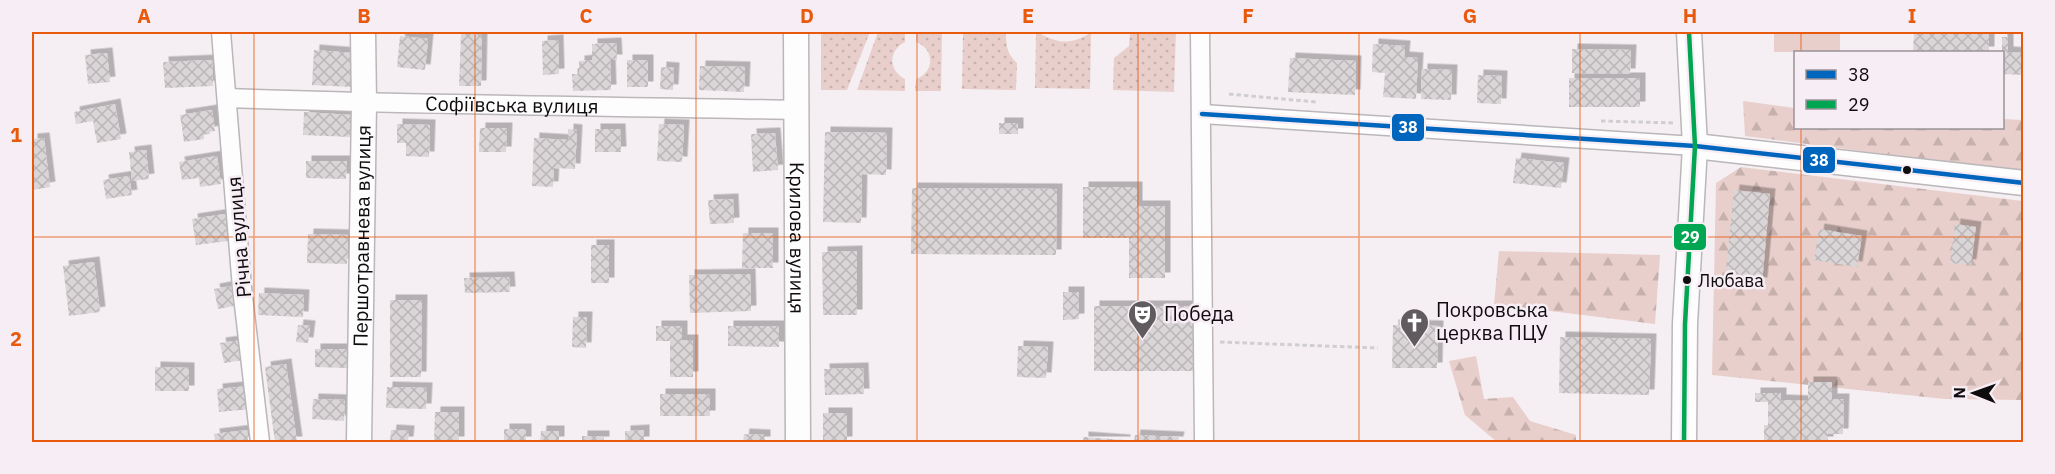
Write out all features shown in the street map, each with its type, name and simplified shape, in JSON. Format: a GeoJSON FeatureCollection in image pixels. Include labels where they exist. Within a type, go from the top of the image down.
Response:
{"type":"FeatureCollection","features":[{"type":"Feature","properties":{"kind":"street","name":"Річна вулиця"},"geometry":{"type":"LineString","coordinates":[[221,32],[242,288],[261,442]]}},
{"type":"Feature","properties":{"kind":"street","name":"Першотравнева вулиця"},"geometry":{"type":"LineString","coordinates":[[359,442],[363,32]]}},
{"type":"Feature","properties":{"kind":"street","name":"Крилова вулиця"},"geometry":{"type":"LineString","coordinates":[[796,32],[798,442]]}},
{"type":"Feature","properties":{"kind":"street"},"geometry":{"type":"LineString","coordinates":[[1200,32],[1204,442]]}},
{"type":"Feature","properties":{"kind":"street"},"geometry":{"type":"LineString","coordinates":[[1684,442],[1685,324],[1695,146],[1689,32]]}},
{"type":"Feature","properties":{"kind":"street","name":"Софіївська вулиця"},"geometry":{"type":"LineString","coordinates":[[227,98],[364,103],[797,110]]}},
{"type":"Feature","properties":{"kind":"street"},"geometry":{"type":"LineString","coordinates":[[1202,114],[1695,146],[2024,183]]}},
{"type":"Feature","properties":{"kind":"path"},"geometry":{"type":"LineString","coordinates":[[1203,341],[1378,348]]}},
{"type":"Feature","properties":{"kind":"green space"},"geometry":{"type":"Polygon","coordinates":[[[821,32],[870,32],[847,90],[821,90],[821,32]]]}},
{"type":"Feature","properties":{"kind":"green space"},"geometry":{"type":"Polygon","coordinates":[[[878,32],[905,32],[905,42],[895,50],[892,60],[895,71],[905,79],[905,91],[857,90],[878,32]]]}},
{"type":"Feature","properties":{"kind":"green space"},"geometry":{"type":"Polygon","coordinates":[[[916,32],[942,32],[941,91],[915,91],[916,79],[927,71],[930,60],[927,50],[916,42],[916,32]]]}},
{"type":"Feature","properties":{"kind":"green space"},"geometry":{"type":"Polygon","coordinates":[[[963,32],[1006,33],[1008,50],[1017,63],[1016,90],[962,89],[963,32]]]}},
{"type":"Feature","properties":{"kind":"green space"},"geometry":{"type":"Polygon","coordinates":[[[1036,32],[1063,42],[1076,40],[1091,33],[1090,89],[1035,88],[1036,32]]]}},
{"type":"Feature","properties":{"kind":"green space"},"geometry":{"type":"Polygon","coordinates":[[[1130,32],[1176,32],[1174,92],[1113,90],[1114,58],[1129,46],[1130,32]]]}},
{"type":"Feature","properties":{"kind":"green space"},"geometry":{"type":"Polygon","coordinates":[[[1774,32],[1840,32],[1840,51],[1774,52],[1774,32]]]}},
{"type":"Feature","properties":{"kind":"green space"},"geometry":{"type":"Polygon","coordinates":[[[1743,101],[1794,108],[1794,129],[2004,129],[2004,119],[2023,120],[2023,172],[1745,136],[1743,101]]]}},
{"type":"Feature","properties":{"kind":"green space"},"geometry":{"type":"Polygon","coordinates":[[[1741,167],[2023,201],[2023,400],[1945,399],[1712,375],[1716,183],[1741,167]]]}},
{"type":"Feature","properties":{"kind":"green space"},"geometry":{"type":"Polygon","coordinates":[[[1499,251],[1660,255],[1655,324],[1494,304],[1499,251]]]}},
{"type":"Feature","properties":{"kind":"green space"},"geometry":{"type":"Polygon","coordinates":[[[1476,356],[1484,399],[1513,397],[1530,421],[1576,435],[1576,442],[1497,442],[1465,415],[1449,361],[1476,356]]]}},
{"type":"Feature","properties":{"kind":"building"},"geometry":{"type":"Polygon","coordinates":[[[1914,32],[1989,32],[1989,51],[1913,51],[1914,32]]]}},
{"type":"Feature","properties":{"kind":"building"},"geometry":{"type":"Polygon","coordinates":[[[461,34],[482,34],[481,86],[459,86],[461,34]]]}},
{"type":"Feature","properties":{"kind":"building"},"geometry":{"type":"Polygon","coordinates":[[[400,36],[428,39],[425,70],[397,67],[400,36]]]}},
{"type":"Feature","properties":{"kind":"building"},"geometry":{"type":"Polygon","coordinates":[[[2002,37],[2008,37],[2008,52],[2024,53],[2024,75],[2004,74],[2004,51],[2002,51],[2002,37]]]}},
{"type":"Feature","properties":{"kind":"building"},"geometry":{"type":"Polygon","coordinates":[[[558,40],[559,74],[543,75],[542,41],[558,40]]]}},
{"type":"Feature","properties":{"kind":"building"},"geometry":{"type":"Polygon","coordinates":[[[616,43],[617,60],[610,60],[611,90],[573,91],[572,74],[579,74],[579,61],[592,60],[592,44],[616,43]]]}},
{"type":"Feature","properties":{"kind":"building"},"geometry":{"type":"Polygon","coordinates":[[[1373,44],[1405,46],[1404,57],[1418,58],[1416,99],[1383,97],[1385,73],[1372,72],[1373,44]]]}},
{"type":"Feature","properties":{"kind":"building"},"geometry":{"type":"Polygon","coordinates":[[[1572,49],[1631,50],[1630,74],[1572,73],[1572,49]]]}},
{"type":"Feature","properties":{"kind":"building"},"geometry":{"type":"Polygon","coordinates":[[[314,50],[353,53],[351,87],[312,85],[314,50]]]}},
{"type":"Feature","properties":{"kind":"building"},"geometry":{"type":"Polygon","coordinates":[[[107,53],[110,82],[88,84],[85,55],[107,53]]]}},
{"type":"Feature","properties":{"kind":"building"},"geometry":{"type":"Polygon","coordinates":[[[1290,58],[1356,61],[1355,95],[1288,92],[1290,58]]]}},
{"type":"Feature","properties":{"kind":"building"},"geometry":{"type":"Polygon","coordinates":[[[212,60],[213,86],[165,88],[163,62],[212,60]]]}},
{"type":"Feature","properties":{"kind":"building"},"geometry":{"type":"Polygon","coordinates":[[[627,60],[648,60],[648,87],[627,87],[627,60]]]}},
{"type":"Feature","properties":{"kind":"building"},"geometry":{"type":"Polygon","coordinates":[[[700,66],[745,67],[744,92],[699,90],[700,66]]]}},
{"type":"Feature","properties":{"kind":"building"},"geometry":{"type":"Polygon","coordinates":[[[661,67],[674,68],[673,90],[660,89],[661,67]]]}},
{"type":"Feature","properties":{"kind":"building"},"geometry":{"type":"Polygon","coordinates":[[[1422,69],[1452,70],[1451,100],[1421,99],[1422,69]]]}},
{"type":"Feature","properties":{"kind":"building"},"geometry":{"type":"Polygon","coordinates":[[[1478,75],[1502,76],[1501,104],[1477,103],[1478,75]]]}},
{"type":"Feature","properties":{"kind":"building"},"geometry":{"type":"Polygon","coordinates":[[[1569,78],[1640,78],[1640,107],[1569,107],[1569,78]]]}},
{"type":"Feature","properties":{"kind":"building"},"geometry":{"type":"Polygon","coordinates":[[[115,104],[121,139],[97,143],[93,121],[76,124],[74,112],[115,104]]]}},
{"type":"Feature","properties":{"kind":"building"},"geometry":{"type":"Polygon","coordinates":[[[212,110],[215,131],[204,133],[204,139],[184,142],[180,115],[212,110]]]}},
{"type":"Feature","properties":{"kind":"building"},"geometry":{"type":"Polygon","coordinates":[[[304,112],[351,115],[350,137],[303,135],[304,112]]]}},
{"type":"Feature","properties":{"kind":"building"},"geometry":{"type":"Polygon","coordinates":[[[999,123],[1018,123],[1018,134],[999,134],[999,123]]]}},
{"type":"Feature","properties":{"kind":"building"},"geometry":{"type":"Polygon","coordinates":[[[397,124],[430,125],[429,157],[406,156],[406,143],[397,143],[397,124]]]}},
{"type":"Feature","properties":{"kind":"building"},"geometry":{"type":"Polygon","coordinates":[[[659,124],[684,125],[682,162],[657,161],[659,124]]]}},
{"type":"Feature","properties":{"kind":"building"},"geometry":{"type":"Polygon","coordinates":[[[480,128],[507,128],[506,152],[479,152],[480,128]]]}},
{"type":"Feature","properties":{"kind":"building"},"geometry":{"type":"Polygon","coordinates":[[[568,129],[577,130],[575,169],[554,168],[553,187],[532,186],[534,138],[568,140],[568,129]]]}},
{"type":"Feature","properties":{"kind":"building"},"geometry":{"type":"Polygon","coordinates":[[[595,129],[620,129],[621,152],[595,152],[595,129]]]}},
{"type":"Feature","properties":{"kind":"building"},"geometry":{"type":"Polygon","coordinates":[[[825,132],[887,133],[886,175],[862,174],[861,223],[823,222],[825,132]]]}},
{"type":"Feature","properties":{"kind":"building"},"geometry":{"type":"Polygon","coordinates":[[[775,133],[778,170],[753,172],[751,134],[775,133]]]}},
{"type":"Feature","properties":{"kind":"building"},"geometry":{"type":"Polygon","coordinates":[[[44,138],[50,187],[32,190],[32,139],[44,138]]]}},
{"type":"Feature","properties":{"kind":"building"},"geometry":{"type":"Polygon","coordinates":[[[146,150],[149,179],[132,181],[129,152],[146,150]]]}},
{"type":"Feature","properties":{"kind":"building"},"geometry":{"type":"Polygon","coordinates":[[[217,156],[221,184],[200,187],[199,178],[182,180],[179,162],[217,156]]]}},
{"type":"Feature","properties":{"kind":"building"},"geometry":{"type":"Polygon","coordinates":[[[1516,158],[1564,163],[1561,188],[1513,183],[1516,158]]]}},
{"type":"Feature","properties":{"kind":"building"},"geometry":{"type":"Polygon","coordinates":[[[306,161],[347,161],[346,179],[306,178],[306,161]]]}},
{"type":"Feature","properties":{"kind":"building"},"geometry":{"type":"Polygon","coordinates":[[[129,176],[132,195],[106,199],[103,180],[129,176]]]}},
{"type":"Feature","properties":{"kind":"building"},"geometry":{"type":"Polygon","coordinates":[[[1083,187],[1137,187],[1137,206],[1165,206],[1165,278],[1129,278],[1129,238],[1083,238],[1083,187]]]}},
{"type":"Feature","properties":{"kind":"building"},"geometry":{"type":"Polygon","coordinates":[[[912,188],[1057,189],[1056,255],[911,254],[912,188]]]}},
{"type":"Feature","properties":{"kind":"building"},"geometry":{"type":"Polygon","coordinates":[[[1734,190],[1770,194],[1762,283],[1725,280],[1734,190]]]}},
{"type":"Feature","properties":{"kind":"building"},"geometry":{"type":"Polygon","coordinates":[[[733,199],[734,223],[710,224],[708,200],[733,199]]]}},
{"type":"Feature","properties":{"kind":"building"},"geometry":{"type":"Polygon","coordinates":[[[225,214],[228,241],[196,245],[192,219],[225,214]]]}},
{"type":"Feature","properties":{"kind":"building"},"geometry":{"type":"Polygon","coordinates":[[[1955,224],[1976,227],[1971,265],[1950,263],[1955,224]]]}},
{"type":"Feature","properties":{"kind":"building"},"geometry":{"type":"Polygon","coordinates":[[[1819,229],[1862,236],[1857,267],[1814,260],[1819,229]]]}},
{"type":"Feature","properties":{"kind":"building"},"geometry":{"type":"Polygon","coordinates":[[[743,233],[773,233],[773,268],[742,268],[743,233]]]}},
{"type":"Feature","properties":{"kind":"building"},"geometry":{"type":"Polygon","coordinates":[[[308,234],[348,235],[347,264],[307,263],[308,234]]]}},
{"type":"Feature","properties":{"kind":"building"},"geometry":{"type":"Polygon","coordinates":[[[591,245],[609,245],[609,283],[591,283],[591,245]]]}},
{"type":"Feature","properties":{"kind":"building"},"geometry":{"type":"Polygon","coordinates":[[[857,251],[857,315],[823,315],[822,252],[857,251]]]}},
{"type":"Feature","properties":{"kind":"building"},"geometry":{"type":"Polygon","coordinates":[[[94,262],[100,312],[69,316],[63,266],[94,262]]]}},
{"type":"Feature","properties":{"kind":"building"},"geometry":{"type":"Polygon","coordinates":[[[750,274],[751,311],[690,313],[689,275],[750,274]]]}},
{"type":"Feature","properties":{"kind":"building"},"geometry":{"type":"Polygon","coordinates":[[[509,277],[510,292],[465,293],[464,278],[509,277]]]}},
{"type":"Feature","properties":{"kind":"building"},"geometry":{"type":"Polygon","coordinates":[[[236,285],[240,305],[218,309],[214,289],[236,285]]]}},
{"type":"Feature","properties":{"kind":"building"},"geometry":{"type":"Polygon","coordinates":[[[1063,292],[1079,292],[1079,319],[1063,320],[1063,292]]]}},
{"type":"Feature","properties":{"kind":"building"},"geometry":{"type":"Polygon","coordinates":[[[259,293],[304,295],[303,317],[258,315],[259,293]]]}},
{"type":"Feature","properties":{"kind":"building"},"geometry":{"type":"Polygon","coordinates":[[[390,300],[422,300],[421,377],[390,377],[390,300]]]}},
{"type":"Feature","properties":{"kind":"building","name":"Победа"},"geometry":{"type":"Polygon","coordinates":[[[1094,306],[1192,306],[1193,371],[1094,371],[1094,306]]]}},
{"type":"Feature","properties":{"kind":"building"},"geometry":{"type":"Polygon","coordinates":[[[573,317],[587,317],[586,348],[572,347],[573,317]]]}},
{"type":"Feature","properties":{"kind":"building"},"geometry":{"type":"Polygon","coordinates":[[[298,325],[310,326],[308,343],[296,342],[298,325]]]}},
{"type":"Feature","properties":{"kind":"building","name":"Покровська церква ПЦУ"},"geometry":{"type":"Polygon","coordinates":[[[1393,325],[1438,326],[1437,368],[1392,368],[1393,325]]]}},
{"type":"Feature","properties":{"kind":"building"},"geometry":{"type":"Polygon","coordinates":[[[656,326],[682,326],[682,340],[693,340],[693,377],[670,377],[670,341],[656,341],[656,326]]]}},
{"type":"Feature","properties":{"kind":"building"},"geometry":{"type":"Polygon","coordinates":[[[728,326],[779,326],[779,347],[728,346],[728,326]]]}},
{"type":"Feature","properties":{"kind":"building"},"geometry":{"type":"Polygon","coordinates":[[[1560,337],[1651,339],[1649,395],[1559,393],[1560,337]]]}},
{"type":"Feature","properties":{"kind":"building"},"geometry":{"type":"Polygon","coordinates":[[[242,340],[245,360],[224,363],[220,343],[242,340]]]}},
{"type":"Feature","properties":{"kind":"building"},"geometry":{"type":"Polygon","coordinates":[[[1018,346],[1048,347],[1046,378],[1017,377],[1018,346]]]}},
{"type":"Feature","properties":{"kind":"building"},"geometry":{"type":"Polygon","coordinates":[[[315,349],[347,349],[347,368],[315,367],[315,349]]]}},
{"type":"Feature","properties":{"kind":"building"},"geometry":{"type":"Polygon","coordinates":[[[286,364],[297,442],[275,442],[265,367],[286,364]]]}},
{"type":"Feature","properties":{"kind":"building"},"geometry":{"type":"Polygon","coordinates":[[[155,367],[189,368],[189,391],[155,391],[155,367]]]}},
{"type":"Feature","properties":{"kind":"building"},"geometry":{"type":"Polygon","coordinates":[[[863,368],[864,394],[825,395],[824,369],[863,368]]]}},
{"type":"Feature","properties":{"kind":"building"},"geometry":{"type":"Polygon","coordinates":[[[1808,382],[1832,382],[1832,399],[1844,399],[1843,434],[1828,434],[1828,442],[1764,442],[1764,425],[1768,425],[1768,402],[1755,402],[1755,393],[1781,393],[1781,400],[1808,401],[1808,382]]]}},
{"type":"Feature","properties":{"kind":"building"},"geometry":{"type":"Polygon","coordinates":[[[249,386],[251,409],[219,412],[217,389],[249,386]]]}},
{"type":"Feature","properties":{"kind":"building"},"geometry":{"type":"Polygon","coordinates":[[[387,387],[427,388],[426,409],[386,408],[387,387]]]}},
{"type":"Feature","properties":{"kind":"building"},"geometry":{"type":"Polygon","coordinates":[[[660,394],[710,394],[710,416],[660,416],[660,394]]]}},
{"type":"Feature","properties":{"kind":"building"},"geometry":{"type":"Polygon","coordinates":[[[313,399],[345,400],[344,421],[312,419],[313,399]]]}},
{"type":"Feature","properties":{"kind":"building"},"geometry":{"type":"Polygon","coordinates":[[[435,412],[459,412],[459,442],[434,442],[435,412]]]}},
{"type":"Feature","properties":{"kind":"building"},"geometry":{"type":"Polygon","coordinates":[[[823,413],[847,413],[847,442],[823,442],[823,413]]]}},
{"type":"Feature","properties":{"kind":"building"},"geometry":{"type":"Polygon","coordinates":[[[504,429],[526,429],[526,442],[504,442],[504,429]]]}},
{"type":"Feature","properties":{"kind":"building"},"geometry":{"type":"Polygon","coordinates":[[[247,430],[248,442],[215,442],[214,434],[247,430]]]}},
{"type":"Feature","properties":{"kind":"building"},"geometry":{"type":"Polygon","coordinates":[[[391,430],[409,431],[408,442],[390,442],[391,430]]]}},
{"type":"Feature","properties":{"kind":"building"},"geometry":{"type":"Polygon","coordinates":[[[644,430],[644,442],[625,442],[625,431],[644,430]]]}},
{"type":"Feature","properties":{"kind":"building"},"geometry":{"type":"Polygon","coordinates":[[[541,431],[559,431],[559,442],[540,442],[541,431]]]}},
{"type":"Feature","properties":{"kind":"building"},"geometry":{"type":"Polygon","coordinates":[[[744,434],[765,435],[765,442],[743,442],[744,434]]]}},
{"type":"Feature","properties":{"kind":"building"},"geometry":{"type":"Polygon","coordinates":[[[1135,435],[1179,437],[1178,442],[1134,442],[1135,435]]]}},
{"type":"Feature","properties":{"kind":"building"},"geometry":{"type":"Polygon","coordinates":[[[582,436],[604,436],[604,442],[582,442],[582,436]]]}},
{"type":"Feature","properties":{"kind":"building"},"geometry":{"type":"Polygon","coordinates":[[[1083,437],[1125,440],[1125,442],[1083,442],[1083,437]]]}},
{"type":"Feature","properties":{"kind":"transit line","name":"29"},"geometry":{"type":"LineString","coordinates":[[1684,442],[1685,324],[1695,146],[1689,32]]}},
{"type":"Feature","properties":{"kind":"transit line","name":"38"},"geometry":{"type":"LineString","coordinates":[[1202,114],[1695,146],[2024,183]]}},
{"type":"Feature","properties":{"kind":"place","name":"Любава"},"geometry":{"type":"Point","coordinates":[1687,280]}},
{"type":"Feature","properties":{"kind":"place","name":"Победа"},"geometry":{"type":"Point","coordinates":[1143,340]}},
{"type":"Feature","properties":{"kind":"place","name":"Покровська церква ПЦУ"},"geometry":{"type":"Point","coordinates":[1415,348]}}]}
